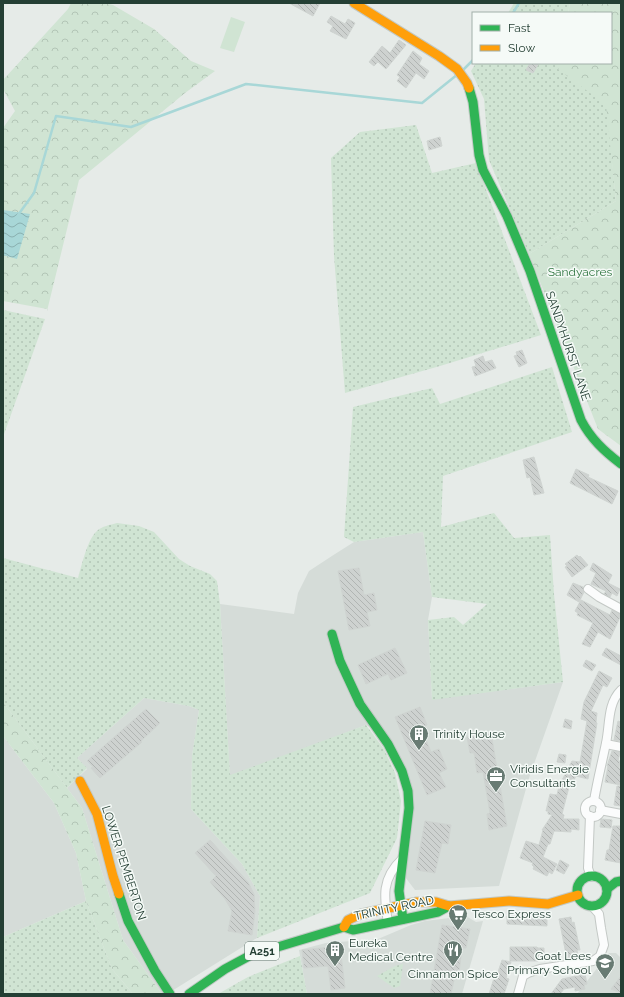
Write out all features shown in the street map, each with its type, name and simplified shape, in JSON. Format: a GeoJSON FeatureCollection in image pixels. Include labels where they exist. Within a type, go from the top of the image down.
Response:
{"type":"FeatureCollection","features":[{"type":"Feature","properties":{"kind":"street","name":"SANDYHURST LANE"},"geometry":{"type":"LineString","coordinates":[[354,3],[439,56],[457,69],[464,77],[471,92],[479,155],[483,170],[507,216],[530,271],[581,420],[588,434],[595,443],[621,464]]}},
{"type":"Feature","properties":{"kind":"street"},"geometry":{"type":"LineString","coordinates":[[588,589],[599,598],[621,609]]}},
{"type":"Feature","properties":{"kind":"street"},"geometry":{"type":"LineString","coordinates":[[332,634],[340,661],[360,704],[388,744],[402,771],[408,791],[409,808],[399,891],[403,919]]}},
{"type":"Feature","properties":{"kind":"street"},"geometry":{"type":"LineString","coordinates":[[594,801],[606,744],[610,712],[617,694],[621,690]]}},
{"type":"Feature","properties":{"kind":"street"},"geometry":{"type":"LineString","coordinates":[[606,744],[621,747]]}},
{"type":"Feature","properties":{"kind":"street","name":"LOWER PEMBERTON"},"geometry":{"type":"LineString","coordinates":[[80,781],[97,814],[113,876],[128,921],[155,971],[170,994]]}},
{"type":"Feature","properties":{"kind":"street"},"geometry":{"type":"LineString","coordinates":[[594,801],[599,806],[600,810]]}},
{"type":"Feature","properties":{"kind":"street"},"geometry":{"type":"LineString","coordinates":[[594,801],[589,802],[586,806],[586,813],[590,816],[596,816],[600,810]]}},
{"type":"Feature","properties":{"kind":"street"},"geometry":{"type":"LineString","coordinates":[[600,810],[621,814]]}},
{"type":"Feature","properties":{"kind":"street"},"geometry":{"type":"LineString","coordinates":[[590,816],[588,868],[591,877]]}},
{"type":"Feature","properties":{"kind":"street"},"geometry":{"type":"LineString","coordinates":[[388,923],[384,896],[386,884],[395,866],[402,859]]}},
{"type":"Feature","properties":{"kind":"street"},"geometry":{"type":"LineString","coordinates":[[518,994],[523,976],[528,973],[593,961],[600,956],[604,945],[599,914],[592,906],[583,903],[577,891],[583,880],[591,877],[599,878],[605,884],[607,889],[604,901],[600,904],[592,906]]}},
{"type":"Feature","properties":{"kind":"street"},"geometry":{"type":"LineString","coordinates":[[607,889],[616,882],[621,881]]}},
{"type":"Feature","properties":{"kind":"street","name":"TRINITY ROAD"},"geometry":{"type":"LineString","coordinates":[[344,927],[348,920],[361,914],[416,902],[436,902],[449,906],[510,901],[548,904],[578,895]]}},
{"type":"Feature","properties":{"kind":"street","name":"TRINITY ROAD"},"geometry":{"type":"LineString","coordinates":[[189,994],[198,986],[225,969],[251,955],[344,927],[352,930],[388,923],[438,912],[449,906]]}},
{"type":"Feature","properties":{"kind":"shaded area"},"geometry":{"type":"Polygon","coordinates":[[[423,532],[432,597],[428,620],[432,699],[563,682],[529,778],[499,886],[415,890],[402,873],[410,846],[413,820],[392,740],[366,725],[230,777],[220,604],[294,614],[298,593],[309,571],[335,554],[354,542],[423,532]]]}},
{"type":"Feature","properties":{"kind":"shaded area"},"geometry":{"type":"Polygon","coordinates":[[[144,698],[189,706],[199,710],[192,756],[191,809],[242,864],[260,896],[257,938],[167,994],[162,994],[123,940],[82,808],[67,788],[87,769],[77,758],[144,698]]]}},
{"type":"Feature","properties":{"kind":"shaded area"},"geometry":{"type":"Polygon","coordinates":[[[3,736],[54,803],[76,853],[86,901],[3,937],[3,736]]]}},
{"type":"Feature","properties":{"kind":"shaded area"},"geometry":{"type":"Polygon","coordinates":[[[466,916],[476,922],[483,921],[462,994],[307,994],[299,950],[326,943],[378,939],[411,925],[425,921],[466,916]]]}},
{"type":"Feature","properties":{"kind":"shaded area","name":"Goat Lees Primary School"},"geometry":{"type":"Polygon","coordinates":[[[609,953],[616,953],[620,957],[621,994],[577,994],[609,953]]]}},
{"type":"Feature","properties":{"kind":"green space"},"geometry":{"type":"Polygon","coordinates":[[[71,3],[105,3],[113,5],[154,29],[191,61],[215,71],[185,93],[79,180],[47,311],[47,309],[3,301],[3,128],[15,111],[3,89],[3,80],[68,9],[71,3]]]}},
{"type":"Feature","properties":{"kind":"green space"},"geometry":{"type":"Polygon","coordinates":[[[514,3],[570,3],[568,12],[509,12],[514,3]]]}},
{"type":"Feature","properties":{"kind":"green space","name":"Sandyacres"},"geometry":{"type":"Polygon","coordinates":[[[570,3],[621,3],[621,446],[598,429],[529,254],[616,201],[606,105],[558,69],[559,64],[612,64],[612,12],[568,12],[570,3]]]}},
{"type":"Feature","properties":{"kind":"green space"},"geometry":{"type":"Polygon","coordinates":[[[231,17],[245,22],[234,52],[220,48],[231,17]]]}},
{"type":"Feature","properties":{"kind":"green space"},"geometry":{"type":"Polygon","coordinates":[[[475,64],[530,64],[527,70],[533,73],[538,64],[559,64],[559,69],[607,105],[616,201],[529,254],[489,160],[484,99],[471,71],[475,64]]]}},
{"type":"Feature","properties":{"kind":"green space"},"geometry":{"type":"Polygon","coordinates":[[[416,125],[432,173],[476,163],[541,335],[345,393],[334,256],[331,158],[360,132],[416,125]]]}},
{"type":"Feature","properties":{"kind":"green space"},"geometry":{"type":"Polygon","coordinates":[[[3,310],[45,319],[3,437],[3,310]]]}},
{"type":"Feature","properties":{"kind":"green space"},"geometry":{"type":"Polygon","coordinates":[[[552,367],[572,432],[443,476],[441,527],[494,513],[514,538],[550,535],[554,594],[563,682],[432,700],[428,620],[454,617],[463,625],[487,604],[432,597],[423,532],[354,542],[344,537],[353,407],[432,388],[440,404],[552,367]]]}},
{"type":"Feature","properties":{"kind":"green space"},"geometry":{"type":"Polygon","coordinates":[[[117,523],[139,526],[154,532],[179,559],[190,566],[210,574],[217,581],[220,604],[230,775],[366,725],[384,749],[395,773],[401,801],[397,838],[370,893],[257,938],[260,896],[242,864],[191,809],[192,756],[199,710],[189,706],[144,698],[77,758],[87,768],[67,788],[3,702],[3,558],[78,578],[85,553],[93,535],[101,528],[117,523]]]}},
{"type":"Feature","properties":{"kind":"green space"},"geometry":{"type":"Polygon","coordinates":[[[3,702],[82,808],[123,940],[162,994],[133,994],[112,969],[86,901],[76,853],[54,803],[3,736],[3,702]]]}},
{"type":"Feature","properties":{"kind":"green space"},"geometry":{"type":"Polygon","coordinates":[[[86,901],[112,969],[133,994],[3,994],[3,937],[86,901]]]}},
{"type":"Feature","properties":{"kind":"green space"},"geometry":{"type":"Polygon","coordinates":[[[300,956],[307,994],[218,994],[248,977],[300,956]]]}},
{"type":"Feature","properties":{"kind":"green space"},"geometry":{"type":"Polygon","coordinates":[[[403,964],[400,986],[394,988],[377,976],[395,966],[403,964]]]}},
{"type":"Feature","properties":{"kind":"water"},"geometry":{"type":"Polygon","coordinates":[[[3,210],[30,214],[17,259],[3,255],[3,210]]]}},
{"type":"Feature","properties":{"kind":"building"},"geometry":{"type":"Polygon","coordinates":[[[289,3],[320,3],[313,16],[289,3]]]}},
{"type":"Feature","properties":{"kind":"building"},"geometry":{"type":"Polygon","coordinates":[[[331,16],[345,24],[348,19],[355,23],[346,39],[330,31],[333,26],[327,22],[331,16]]]}},
{"type":"Feature","properties":{"kind":"building"},"geometry":{"type":"Polygon","coordinates":[[[399,40],[406,45],[386,69],[378,62],[374,66],[369,62],[382,46],[390,53],[399,40]]]}},
{"type":"Feature","properties":{"kind":"building"},"geometry":{"type":"Polygon","coordinates":[[[413,51],[422,58],[419,64],[429,71],[424,79],[416,73],[406,88],[397,81],[400,77],[397,75],[413,51]]]}},
{"type":"Feature","properties":{"kind":"building"},"geometry":{"type":"Polygon","coordinates":[[[529,64],[538,64],[533,73],[526,70],[529,64]]]}},
{"type":"Feature","properties":{"kind":"building"},"geometry":{"type":"Polygon","coordinates":[[[440,137],[442,146],[429,150],[427,141],[440,137]]]}},
{"type":"Feature","properties":{"kind":"building"},"geometry":{"type":"Polygon","coordinates":[[[522,350],[527,363],[519,367],[514,356],[517,355],[516,352],[522,350]]]}},
{"type":"Feature","properties":{"kind":"building"},"geometry":{"type":"Polygon","coordinates":[[[483,356],[485,362],[492,360],[496,368],[475,376],[472,367],[476,366],[474,360],[483,356]]]}},
{"type":"Feature","properties":{"kind":"building"},"geometry":{"type":"Polygon","coordinates":[[[534,457],[544,493],[534,495],[530,477],[527,478],[523,460],[534,457]]]}},
{"type":"Feature","properties":{"kind":"building"},"geometry":{"type":"Polygon","coordinates":[[[576,469],[589,475],[588,477],[618,491],[612,504],[570,483],[576,469]]]}},
{"type":"Feature","properties":{"kind":"building"},"geometry":{"type":"Polygon","coordinates":[[[577,555],[579,557],[580,556],[588,565],[572,577],[565,567],[567,566],[565,564],[577,555]]]}},
{"type":"Feature","properties":{"kind":"building"},"geometry":{"type":"Polygon","coordinates":[[[593,563],[612,575],[608,583],[620,589],[617,596],[612,593],[610,597],[604,594],[606,591],[591,584],[596,573],[590,570],[593,563]]]}},
{"type":"Feature","properties":{"kind":"building"},"geometry":{"type":"Polygon","coordinates":[[[359,568],[364,595],[374,593],[377,610],[367,612],[370,626],[349,630],[338,571],[359,568]]]}},
{"type":"Feature","properties":{"kind":"building"},"geometry":{"type":"Polygon","coordinates":[[[573,583],[583,587],[584,592],[579,602],[567,595],[573,583]]]}},
{"type":"Feature","properties":{"kind":"building"},"geometry":{"type":"Polygon","coordinates":[[[581,600],[610,615],[612,610],[621,615],[610,639],[598,632],[590,647],[582,644],[593,623],[577,615],[578,613],[575,611],[581,600]]]}},
{"type":"Feature","properties":{"kind":"building"},"geometry":{"type":"Polygon","coordinates":[[[395,648],[407,673],[391,680],[388,674],[366,684],[358,665],[395,648]]]}},
{"type":"Feature","properties":{"kind":"building"},"geometry":{"type":"Polygon","coordinates":[[[606,648],[621,656],[621,665],[602,655],[606,648]]]}},
{"type":"Feature","properties":{"kind":"building"},"geometry":{"type":"Polygon","coordinates":[[[586,660],[596,665],[592,671],[583,666],[586,660]]]}},
{"type":"Feature","properties":{"kind":"building"},"geometry":{"type":"Polygon","coordinates":[[[599,671],[612,678],[607,687],[603,685],[591,711],[597,713],[597,723],[588,779],[576,776],[574,780],[573,779],[569,787],[562,814],[564,815],[563,819],[579,819],[579,830],[571,829],[571,832],[554,831],[550,844],[548,844],[543,857],[557,864],[552,874],[549,872],[547,876],[533,869],[533,863],[520,858],[526,841],[539,845],[542,830],[552,815],[548,814],[548,811],[546,811],[550,794],[557,795],[559,786],[572,761],[580,762],[587,721],[581,719],[584,702],[599,671]]]}},
{"type":"Feature","properties":{"kind":"building","name":"Trinity House"},"geometry":{"type":"Polygon","coordinates":[[[420,707],[427,725],[421,728],[431,752],[439,749],[447,769],[439,773],[446,787],[427,795],[395,717],[420,707]]]}},
{"type":"Feature","properties":{"kind":"building"},"geometry":{"type":"Polygon","coordinates":[[[146,709],[160,723],[141,741],[142,742],[100,778],[87,761],[146,709]]]}},
{"type":"Feature","properties":{"kind":"building"},"geometry":{"type":"Polygon","coordinates":[[[565,719],[572,721],[571,729],[563,727],[565,719]]]}},
{"type":"Feature","properties":{"kind":"building"},"geometry":{"type":"Polygon","coordinates":[[[618,721],[621,722],[621,741],[614,740],[618,721]]]}},
{"type":"Feature","properties":{"kind":"building"},"geometry":{"type":"Polygon","coordinates":[[[491,733],[507,826],[489,830],[487,814],[490,813],[483,772],[477,773],[474,753],[470,753],[467,737],[491,733]]]}},
{"type":"Feature","properties":{"kind":"building"},"geometry":{"type":"Polygon","coordinates":[[[612,751],[620,752],[618,761],[620,761],[619,768],[621,769],[621,785],[605,782],[607,766],[612,751]]]}},
{"type":"Feature","properties":{"kind":"building"},"geometry":{"type":"Polygon","coordinates":[[[559,754],[566,755],[565,763],[557,762],[559,754]]]}},
{"type":"Feature","properties":{"kind":"building"},"geometry":{"type":"Polygon","coordinates":[[[617,786],[621,786],[621,806],[614,805],[617,786]]]}},
{"type":"Feature","properties":{"kind":"building"},"geometry":{"type":"Polygon","coordinates":[[[601,819],[612,820],[611,828],[600,827],[601,819]]]}},
{"type":"Feature","properties":{"kind":"building"},"geometry":{"type":"Polygon","coordinates":[[[425,821],[451,825],[448,844],[442,843],[435,873],[416,870],[425,821]]]}},
{"type":"Feature","properties":{"kind":"building"},"geometry":{"type":"Polygon","coordinates":[[[613,826],[621,826],[621,842],[619,852],[621,853],[621,863],[605,860],[607,850],[609,850],[613,826]]]}},
{"type":"Feature","properties":{"kind":"building"},"geometry":{"type":"Polygon","coordinates":[[[210,840],[248,882],[254,894],[255,911],[252,935],[228,931],[232,911],[225,899],[210,882],[216,876],[195,853],[210,840]]]}},
{"type":"Feature","properties":{"kind":"building"},"geometry":{"type":"Polygon","coordinates":[[[560,860],[569,865],[564,874],[556,870],[560,860]]]}},
{"type":"Feature","properties":{"kind":"building"},"geometry":{"type":"Polygon","coordinates":[[[507,916],[547,917],[547,926],[507,924],[507,916]]]}},
{"type":"Feature","properties":{"kind":"building"},"geometry":{"type":"Polygon","coordinates":[[[571,917],[572,923],[574,922],[580,950],[577,950],[578,957],[567,959],[559,919],[571,917]]]}},
{"type":"Feature","properties":{"kind":"building"},"geometry":{"type":"Polygon","coordinates":[[[442,925],[470,929],[466,948],[462,948],[459,972],[456,971],[451,994],[430,994],[442,925]]]}},
{"type":"Feature","properties":{"kind":"building","name":"Eureka Medical Centre"},"geometry":{"type":"Polygon","coordinates":[[[340,946],[345,988],[331,990],[328,966],[304,968],[302,950],[340,946]]]}},
{"type":"Feature","properties":{"kind":"building"},"geometry":{"type":"Polygon","coordinates":[[[510,947],[544,948],[544,960],[510,961],[510,947]]]}},
{"type":"Feature","properties":{"kind":"building"},"geometry":{"type":"Polygon","coordinates":[[[502,960],[511,962],[506,978],[509,979],[504,994],[489,994],[495,975],[497,975],[502,960]]]}},
{"type":"Feature","properties":{"kind":"building"},"geometry":{"type":"Polygon","coordinates":[[[585,974],[587,984],[584,985],[585,989],[575,991],[575,987],[564,989],[560,994],[551,994],[562,979],[585,974]]]}},
{"type":"Feature","properties":{"kind":"building"},"geometry":{"type":"Polygon","coordinates":[[[621,976],[621,993],[611,989],[621,976]]]}},
{"type":"Feature","properties":{"kind":"waterway"},"geometry":{"type":"LineString","coordinates":[[514,12],[519,3]]}},
{"type":"Feature","properties":{"kind":"waterway"},"geometry":{"type":"LineString","coordinates":[[462,71],[472,61]]}},
{"type":"Feature","properties":{"kind":"waterway"},"geometry":{"type":"LineString","coordinates":[[18,215],[34,193],[56,116],[131,127],[246,84],[422,103],[458,74]]}},
{"type":"Feature","properties":{"kind":"traffic: fast"},"geometry":{"type":"LineString","coordinates":[[469,88],[473,102],[479,155],[483,170],[507,216],[530,271],[581,420],[598,444],[621,464]]}},
{"type":"Feature","properties":{"kind":"traffic: fast"},"geometry":{"type":"LineString","coordinates":[[332,634],[340,661],[360,704],[388,744],[402,771],[408,791],[409,808],[399,891],[403,919]]}},
{"type":"Feature","properties":{"kind":"traffic: fast"},"geometry":{"type":"LineString","coordinates":[[592,876],[598,877],[606,885],[607,891],[606,897],[598,905],[592,906],[586,905],[578,897],[577,891],[578,885],[586,877],[592,876]]}},
{"type":"Feature","properties":{"kind":"traffic: fast"},"geometry":{"type":"LineString","coordinates":[[607,889],[616,882],[621,881]]}},
{"type":"Feature","properties":{"kind":"traffic: fast"},"geometry":{"type":"LineString","coordinates":[[119,894],[128,921],[155,971],[170,994]]}},
{"type":"Feature","properties":{"kind":"traffic: fast"},"geometry":{"type":"LineString","coordinates":[[189,994],[225,969],[251,955],[344,927],[353,930],[438,912],[449,906]]}},
{"type":"Feature","properties":{"kind":"traffic: slow"},"geometry":{"type":"LineString","coordinates":[[354,3],[439,56],[457,69],[469,88]]}},
{"type":"Feature","properties":{"kind":"traffic: slow"},"geometry":{"type":"LineString","coordinates":[[80,781],[97,814],[119,894]]}},
{"type":"Feature","properties":{"kind":"traffic: slow"},"geometry":{"type":"LineString","coordinates":[[344,927],[348,920],[361,914],[417,902],[436,902],[449,906],[509,901],[548,904],[578,895]]}},
{"type":"Feature","properties":{"kind":"place","name":"Trinity House"},"geometry":{"type":"Point","coordinates":[419,751]}},
{"type":"Feature","properties":{"kind":"place","name":"Viridis Energie Consultants"},"geometry":{"type":"Point","coordinates":[496,793]}},
{"type":"Feature","properties":{"kind":"place","name":"Tesco Express"},"geometry":{"type":"Point","coordinates":[458,931]}},
{"type":"Feature","properties":{"kind":"place","name":"Eureka Medical Centre"},"geometry":{"type":"Point","coordinates":[335,967]}},
{"type":"Feature","properties":{"kind":"place","name":"Cinnamon Spice"},"geometry":{"type":"Point","coordinates":[453,967]}},
{"type":"Feature","properties":{"kind":"place","name":"Goat Lees Primary School"},"geometry":{"type":"Point","coordinates":[605,980]}}]}
